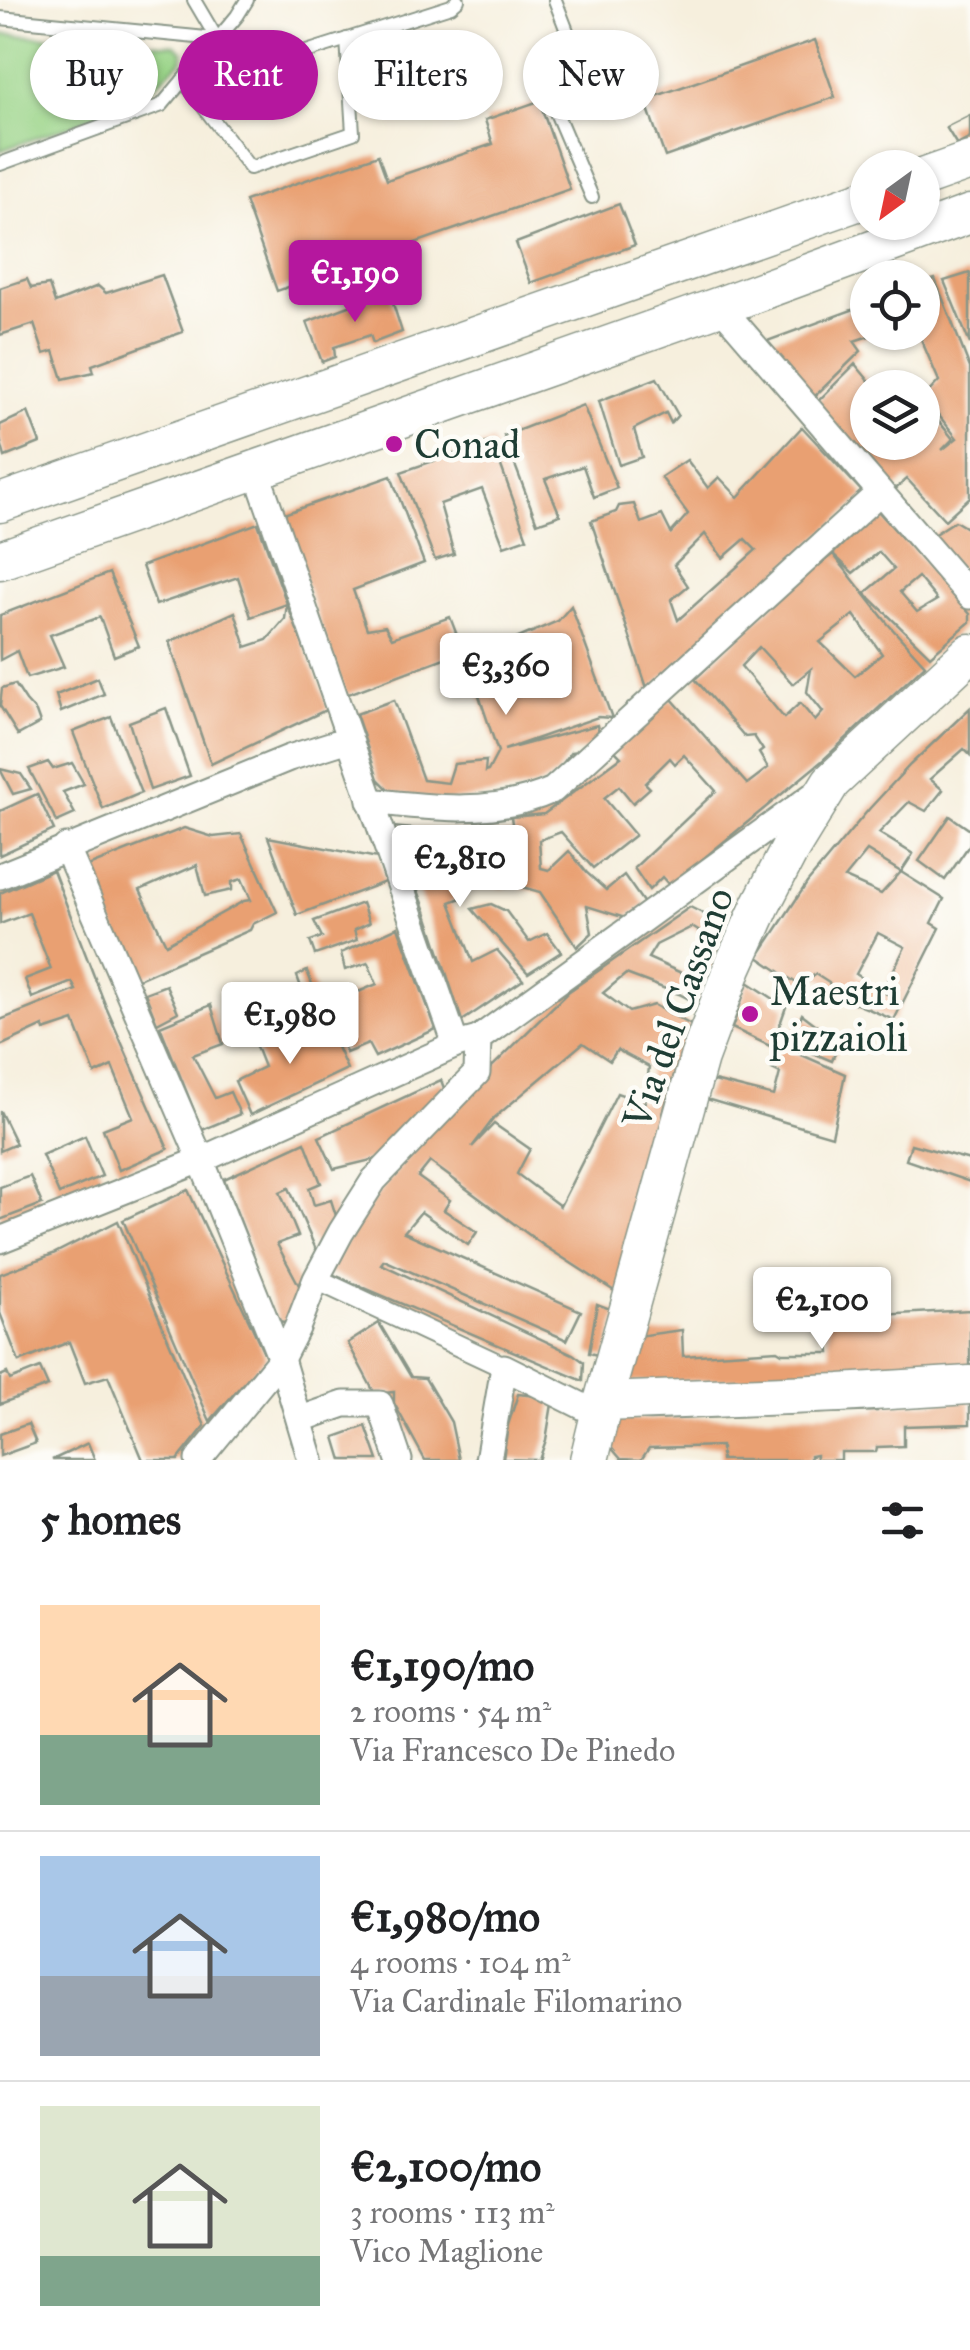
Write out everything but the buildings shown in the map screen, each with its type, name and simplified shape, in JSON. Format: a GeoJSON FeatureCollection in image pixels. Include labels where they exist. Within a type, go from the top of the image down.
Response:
{"type":"FeatureCollection","features":[{"type":"Feature","properties":{"kind":"main road"},"geometry":{"type":"LineString","coordinates":[[940,172],[970,161]]}},
{"type":"Feature","properties":{"kind":"main road"},"geometry":{"type":"LineString","coordinates":[[0,503],[850,204]]}},
{"type":"Feature","properties":{"kind":"main road"},"geometry":{"type":"LineString","coordinates":[[0,560],[970,214]]}},
{"type":"Feature","properties":{"kind":"main road","name":"Via del Cassano"},"geometry":{"type":"LineString","coordinates":[[589,1460],[699,1058],[760,906],[831,782],[970,652]]}},
{"type":"Feature","properties":{"kind":"main road"},"geometry":{"type":"LineString","coordinates":[[602,1408],[970,1385]]}},
{"type":"Feature","properties":{"kind":"street"},"geometry":{"type":"LineString","coordinates":[[720,306],[970,596]]}},
{"type":"Feature","properties":{"kind":"street"},"geometry":{"type":"LineString","coordinates":[[198,1460],[282,1359],[316,1280],[374,1180],[478,1072],[370,800],[256,470]]}},
{"type":"Feature","properties":{"kind":"street"},"geometry":{"type":"LineString","coordinates":[[370,800],[458,809],[534,798],[553,790],[880,492]]}},
{"type":"Feature","properties":{"kind":"street"},"geometry":{"type":"LineString","coordinates":[[0,876],[289,758],[349,738]]}},
{"type":"Feature","properties":{"kind":"street"},"geometry":{"type":"LineString","coordinates":[[0,1240],[201,1160],[467,1042],[831,782]]}},
{"type":"Feature","properties":{"kind":"street"},"geometry":{"type":"LineString","coordinates":[[66,847],[282,1359],[311,1460]]}},
{"type":"Feature","properties":{"kind":"street"},"geometry":{"type":"LineString","coordinates":[[316,1280],[602,1408]]}},
{"type":"Feature","properties":{"kind":"street"},"geometry":{"type":"LineString","coordinates":[[488,1460],[504,1367]]}},
{"type":"Feature","properties":{"kind":"street"},"geometry":{"type":"LineString","coordinates":[[300,1419],[344,1404],[380,1404],[399,1460]]}},
{"type":"Feature","properties":{"kind":"lane"},"geometry":{"type":"LineString","coordinates":[[194,0],[212,30]]}},
{"type":"Feature","properties":{"kind":"lane"},"geometry":{"type":"LineString","coordinates":[[224,30],[247,0]]}},
{"type":"Feature","properties":{"kind":"lane"},"geometry":{"type":"LineString","coordinates":[[376,30],[452,6],[458,0]]}},
{"type":"Feature","properties":{"kind":"lane"},"geometry":{"type":"LineString","coordinates":[[556,0],[582,70],[543,82],[592,198]]}},
{"type":"Feature","properties":{"kind":"lane"},"geometry":{"type":"LineString","coordinates":[[0,18],[178,35]]}},
{"type":"Feature","properties":{"kind":"lane"},"geometry":{"type":"LineString","coordinates":[[0,164],[162,105],[178,85]]}},
{"type":"Feature","properties":{"kind":"lane"},"geometry":{"type":"LineString","coordinates":[[213,120],[250,168],[353,133],[352,120]]}},
{"type":"Feature","properties":{"kind":"green space"},"geometry":{"type":"Polygon","coordinates":[[[0,34],[30,36],[30,120],[86,120],[0,151],[0,34]]]}},
{"type":"Feature","properties":{"kind":"green space"},"geometry":{"type":"Polygon","coordinates":[[[158,44],[178,48],[178,64],[158,83],[158,44]]]}},
{"type":"Feature","properties":{"kind":"place","name":"Conad"},"geometry":{"type":"Point","coordinates":[394,444]}},
{"type":"Feature","properties":{"kind":"place","name":"Maestri pizzaioli"},"geometry":{"type":"Point","coordinates":[750,1014]}}]}
